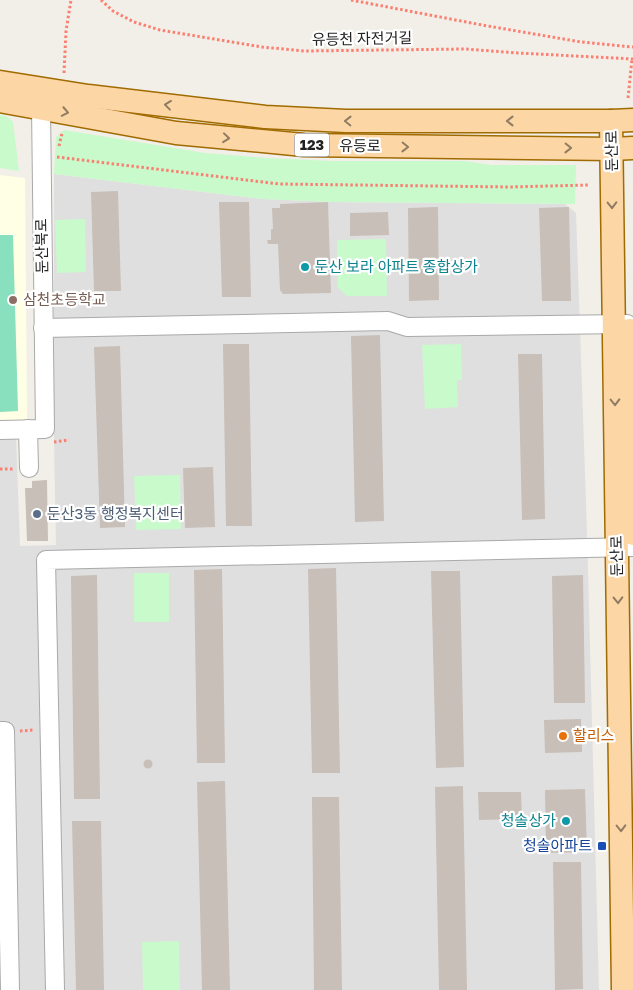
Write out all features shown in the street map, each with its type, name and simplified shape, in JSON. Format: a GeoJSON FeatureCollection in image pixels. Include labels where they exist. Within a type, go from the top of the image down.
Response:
{"type":"FeatureCollection","features":[{"type":"Feature","properties":{"kind":"main road","name":"유등로"},"geometry":{"type":"LineString","coordinates":[[0,82],[88,96],[265,117],[346,121],[624,120]]}},
{"type":"Feature","properties":{"kind":"main road","name":"유등로"},"geometry":{"type":"LineString","coordinates":[[0,101],[176,132],[304,145],[624,148]]}},
{"type":"Feature","properties":{"kind":"main road","name":"둔산로"},"geometry":{"type":"LineString","coordinates":[[623,990],[628,543],[626,374],[622,324],[624,120]]}},
{"type":"Feature","properties":{"kind":"street","name":"둔산북로"},"geometry":{"type":"LineString","coordinates":[[0,430],[44,429],[41,107]]}},
{"type":"Feature","properties":{"kind":"street"},"geometry":{"type":"LineString","coordinates":[[43,328],[388,321],[407,327],[622,324]]}},
{"type":"Feature","properties":{"kind":"street"},"geometry":{"type":"LineString","coordinates":[[28,429],[29,468]]}},
{"type":"Feature","properties":{"kind":"street"},"geometry":{"type":"LineString","coordinates":[[55,990],[46,560],[628,543]]}},
{"type":"Feature","properties":{"kind":"street"},"geometry":{"type":"LineString","coordinates":[[2,731],[10,990]]}},
{"type":"Feature","properties":{"kind":"path"},"geometry":{"type":"LineString","coordinates":[[64,72],[66,31],[71,0]]}},
{"type":"Feature","properties":{"kind":"path","name":"유등천 자전거길"},"geometry":{"type":"LineString","coordinates":[[101,0],[120,15],[134,22],[160,30],[262,47],[304,51],[464,49],[632,59]]}},
{"type":"Feature","properties":{"kind":"path"},"geometry":{"type":"LineString","coordinates":[[351,0],[581,42],[633,47]]}},
{"type":"Feature","properties":{"kind":"path"},"geometry":{"type":"LineString","coordinates":[[628,98],[632,59]]}},
{"type":"Feature","properties":{"kind":"path"},"geometry":{"type":"LineString","coordinates":[[62,133],[57,158],[279,184],[510,187],[589,185]]}},
{"type":"Feature","properties":{"kind":"path"},"geometry":{"type":"LineString","coordinates":[[2,731],[50,729]]}},
{"type":"Feature","properties":{"kind":"shaded area"},"geometry":{"type":"Polygon","coordinates":[[[54,174],[263,199],[332,202],[565,204],[576,213],[587,532],[599,990],[0,990],[0,436],[16,435],[20,546],[56,545],[54,174]]]}},
{"type":"Feature","properties":{"kind":"shaded area","name":"삼천초등학교"},"geometry":{"type":"Polygon","coordinates":[[[0,175],[25,178],[27,421],[0,421],[0,175]]]}},
{"type":"Feature","properties":{"kind":"green space"},"geometry":{"type":"Polygon","coordinates":[[[0,115],[6,116],[13,122],[19,171],[0,168],[0,115]]]}},
{"type":"Feature","properties":{"kind":"green space"},"geometry":{"type":"Polygon","coordinates":[[[64,130],[205,153],[267,158],[332,161],[464,161],[491,165],[576,165],[575,204],[332,202],[263,199],[54,174],[56,137],[64,130]]]}},
{"type":"Feature","properties":{"kind":"green space"},"geometry":{"type":"Polygon","coordinates":[[[85,219],[86,272],[57,273],[55,220],[85,219]]]}},
{"type":"Feature","properties":{"kind":"green space"},"geometry":{"type":"Polygon","coordinates":[[[0,235],[13,235],[18,411],[0,412],[0,235]]]}},
{"type":"Feature","properties":{"kind":"green space"},"geometry":{"type":"Polygon","coordinates":[[[386,239],[387,296],[347,296],[338,288],[337,240],[386,239]]]}},
{"type":"Feature","properties":{"kind":"green space"},"geometry":{"type":"Polygon","coordinates":[[[461,344],[462,380],[457,380],[458,407],[425,409],[422,345],[461,344]]]}},
{"type":"Feature","properties":{"kind":"green space"},"geometry":{"type":"Polygon","coordinates":[[[180,475],[181,529],[136,530],[134,476],[180,475]]]}},
{"type":"Feature","properties":{"kind":"green space"},"geometry":{"type":"Polygon","coordinates":[[[134,573],[169,573],[169,622],[134,622],[134,573]]]}},
{"type":"Feature","properties":{"kind":"green space"},"geometry":{"type":"Polygon","coordinates":[[[179,941],[180,990],[143,990],[142,942],[179,941]]]}},
{"type":"Feature","properties":{"kind":"building"},"geometry":{"type":"Polygon","coordinates":[[[118,191],[121,291],[94,291],[91,192],[118,191]]]}},
{"type":"Feature","properties":{"kind":"building"},"geometry":{"type":"Polygon","coordinates":[[[219,202],[249,202],[251,297],[222,297],[219,202]]]}},
{"type":"Feature","properties":{"kind":"building","name":"둔산 보라 아파트 종합상가"},"geometry":{"type":"Polygon","coordinates":[[[328,202],[331,293],[283,294],[280,290],[278,244],[268,244],[267,240],[271,240],[271,229],[273,229],[272,208],[280,208],[280,204],[328,202]]]}},
{"type":"Feature","properties":{"kind":"building"},"geometry":{"type":"Polygon","coordinates":[[[438,207],[439,300],[409,301],[408,208],[438,207]]]}},
{"type":"Feature","properties":{"kind":"building"},"geometry":{"type":"Polygon","coordinates":[[[569,207],[571,301],[542,301],[539,208],[569,207]]]}},
{"type":"Feature","properties":{"kind":"building"},"geometry":{"type":"Polygon","coordinates":[[[388,212],[389,235],[350,236],[350,213],[388,212]]]}},
{"type":"Feature","properties":{"kind":"building"},"geometry":{"type":"Polygon","coordinates":[[[380,335],[384,521],[355,522],[351,336],[380,335]]]}},
{"type":"Feature","properties":{"kind":"building"},"geometry":{"type":"Polygon","coordinates":[[[223,344],[249,344],[252,526],[226,526],[223,344]]]}},
{"type":"Feature","properties":{"kind":"building"},"geometry":{"type":"Polygon","coordinates":[[[120,346],[125,527],[100,528],[94,347],[120,346]]]}},
{"type":"Feature","properties":{"kind":"building"},"geometry":{"type":"Polygon","coordinates":[[[518,354],[542,354],[545,519],[522,520],[518,354]]]}},
{"type":"Feature","properties":{"kind":"building"},"geometry":{"type":"Polygon","coordinates":[[[213,467],[215,527],[185,528],[183,468],[213,467]]]}},
{"type":"Feature","properties":{"kind":"building","name":"둔산3동 행정복지센터"},"geometry":{"type":"Polygon","coordinates":[[[47,480],[48,541],[27,541],[25,488],[32,488],[32,481],[47,480]]]}},
{"type":"Feature","properties":{"kind":"building"},"geometry":{"type":"Polygon","coordinates":[[[336,568],[340,773],[312,773],[308,569],[336,568]]]}},
{"type":"Feature","properties":{"kind":"building"},"geometry":{"type":"Polygon","coordinates":[[[222,569],[225,763],[197,763],[194,570],[222,569]]]}},
{"type":"Feature","properties":{"kind":"building"},"geometry":{"type":"Polygon","coordinates":[[[431,571],[460,571],[464,767],[436,768],[431,571]]]}},
{"type":"Feature","properties":{"kind":"building"},"geometry":{"type":"Polygon","coordinates":[[[97,575],[100,799],[74,799],[71,576],[97,575]]]}},
{"type":"Feature","properties":{"kind":"building"},"geometry":{"type":"Polygon","coordinates":[[[583,575],[585,703],[554,703],[552,576],[583,575]]]}},
{"type":"Feature","properties":{"kind":"building","name":"할리스"},"geometry":{"type":"Polygon","coordinates":[[[581,719],[582,752],[545,753],[544,720],[581,719]]]}},
{"type":"Feature","properties":{"kind":"building"},"geometry":{"type":"Polygon","coordinates":[[[148,759],[153,764],[148,769],[143,764],[148,759]]]}},
{"type":"Feature","properties":{"kind":"building"},"geometry":{"type":"Polygon","coordinates":[[[225,781],[230,990],[202,990],[197,782],[225,781]]]}},
{"type":"Feature","properties":{"kind":"building"},"geometry":{"type":"Polygon","coordinates":[[[463,786],[467,990],[439,990],[435,787],[463,786]]]}},
{"type":"Feature","properties":{"kind":"building","name":"청솔상가"},"geometry":{"type":"Polygon","coordinates":[[[585,789],[587,852],[546,853],[545,790],[585,789]]]}},
{"type":"Feature","properties":{"kind":"building"},"geometry":{"type":"Polygon","coordinates":[[[478,792],[521,792],[522,819],[479,820],[478,792]]]}},
{"type":"Feature","properties":{"kind":"building"},"geometry":{"type":"Polygon","coordinates":[[[312,797],[339,797],[342,990],[314,990],[312,797]]]}},
{"type":"Feature","properties":{"kind":"building"},"geometry":{"type":"Polygon","coordinates":[[[72,821],[101,821],[104,990],[76,990],[72,821]]]}},
{"type":"Feature","properties":{"kind":"building"},"geometry":{"type":"Polygon","coordinates":[[[553,862],[581,862],[583,989],[555,990],[553,862]]]}},
{"type":"Feature","properties":{"kind":"place","name":"둔산 보라 아파트 종합상가"},"geometry":{"type":"Point","coordinates":[305,267]}},
{"type":"Feature","properties":{"kind":"place","name":"삼천초등학교"},"geometry":{"type":"Point","coordinates":[13,300]}},
{"type":"Feature","properties":{"kind":"place","name":"둔산3동 행정복지센터"},"geometry":{"type":"Point","coordinates":[37,514]}},
{"type":"Feature","properties":{"kind":"place","name":"할리스"},"geometry":{"type":"Point","coordinates":[563,736]}},
{"type":"Feature","properties":{"kind":"place","name":"청솔상가"},"geometry":{"type":"Point","coordinates":[566,821]}},
{"type":"Feature","properties":{"kind":"place","name":"청솔아파트"},"geometry":{"type":"Point","coordinates":[602,846]}}]}
